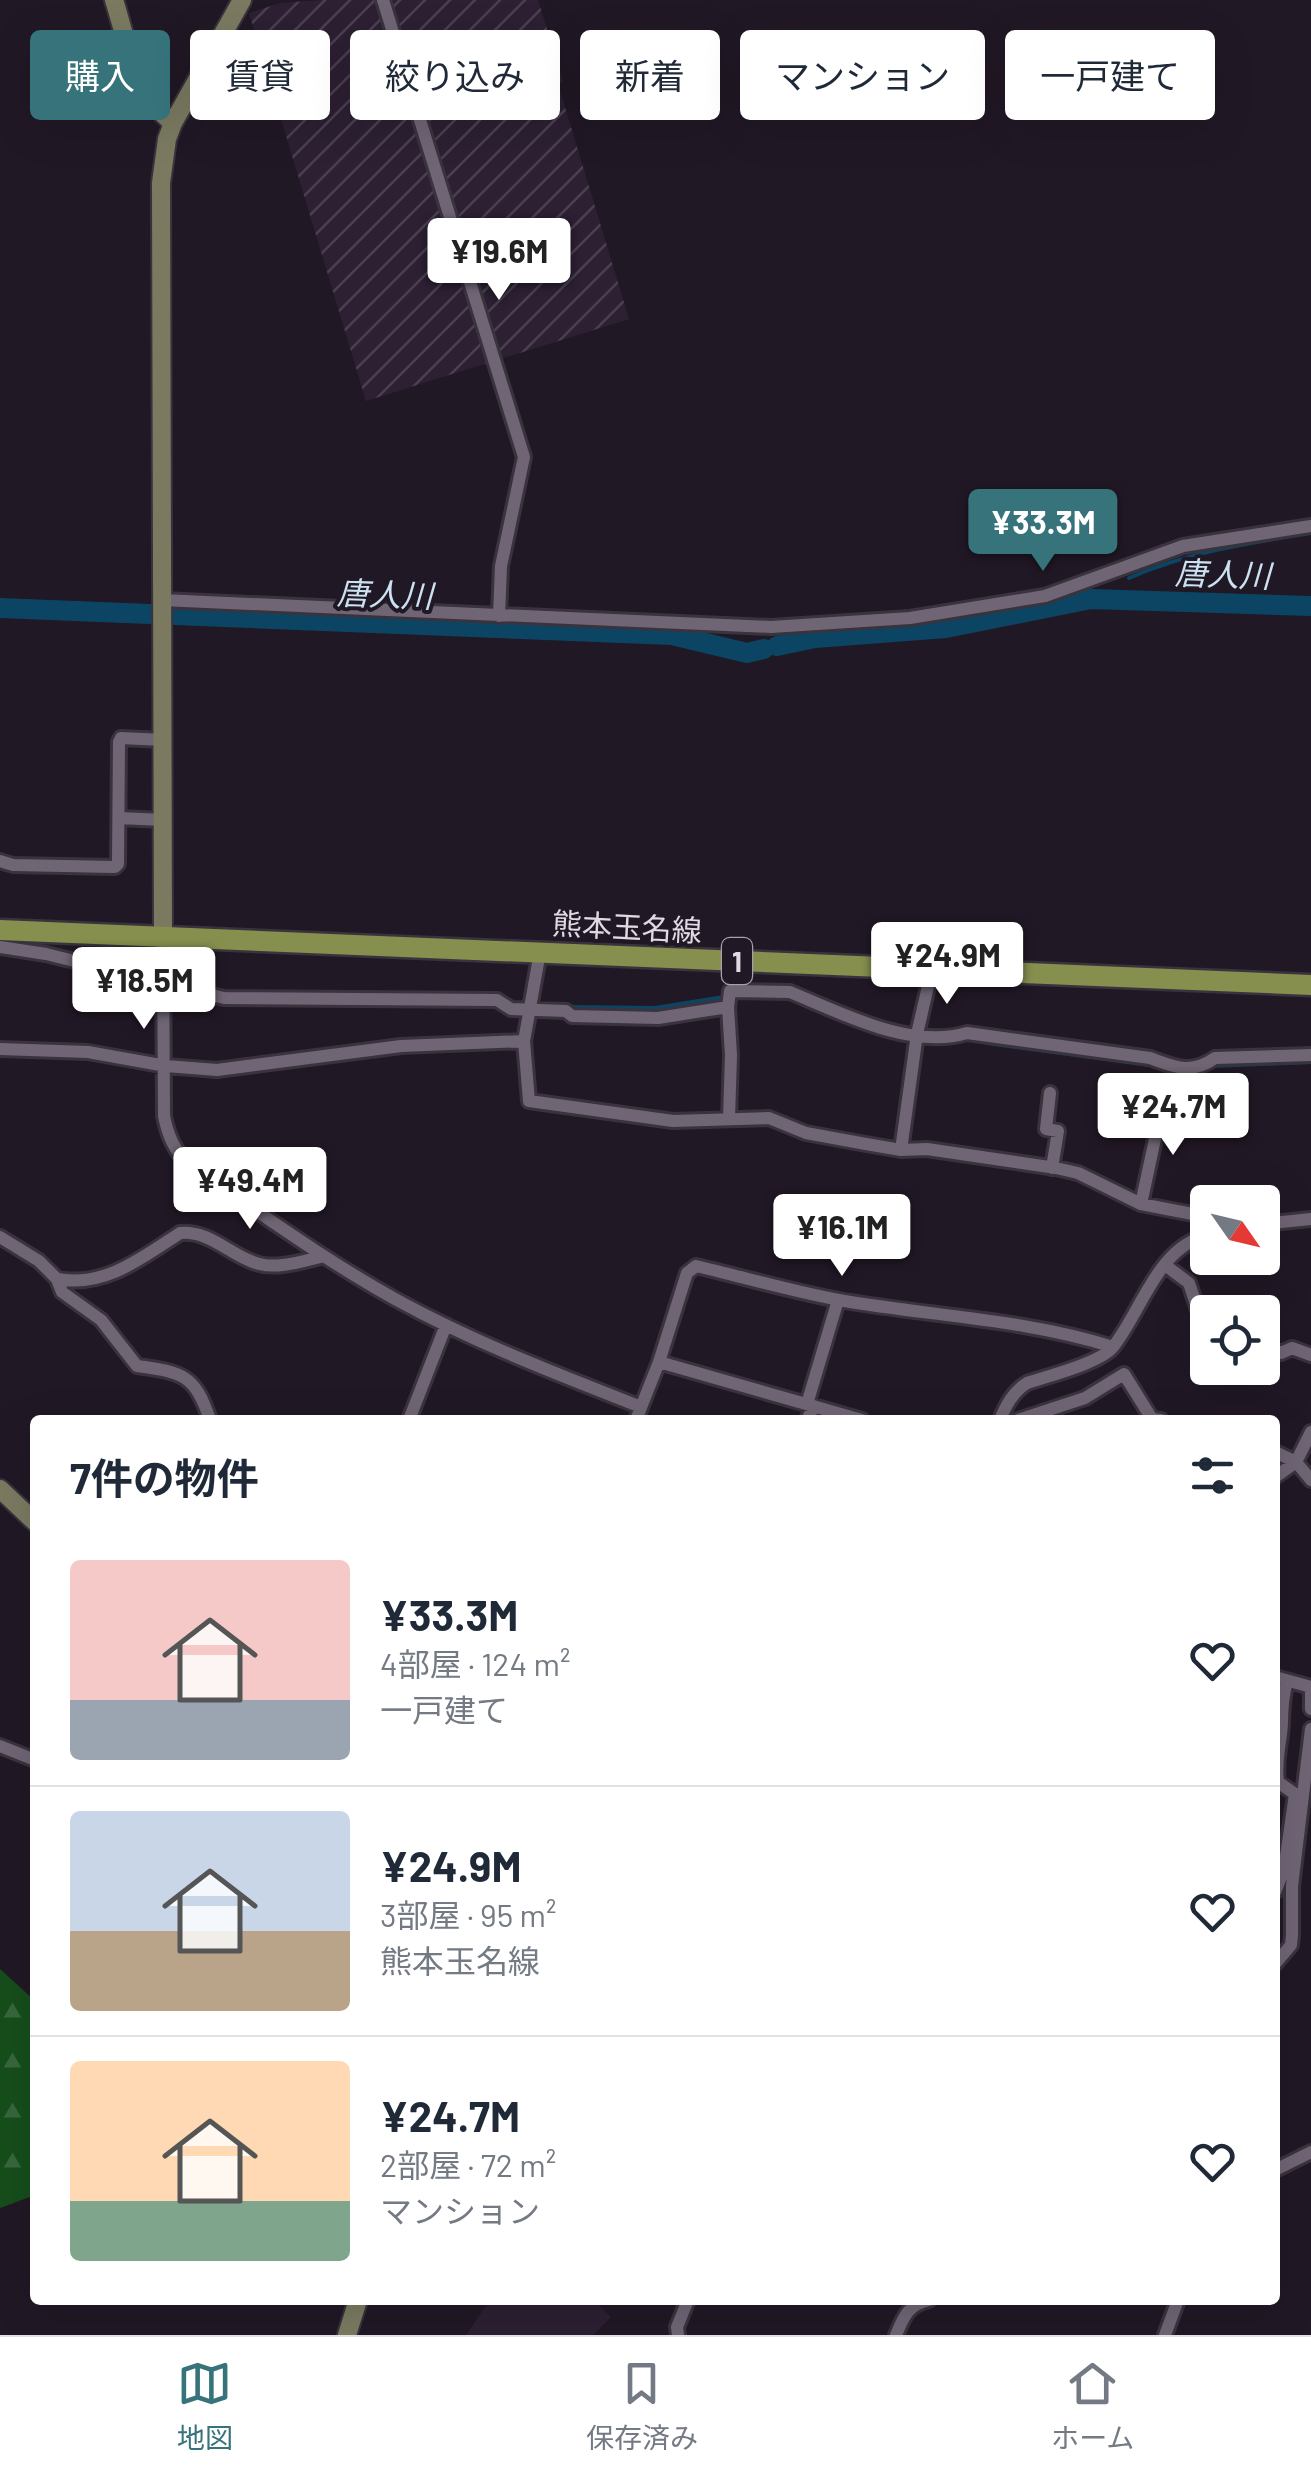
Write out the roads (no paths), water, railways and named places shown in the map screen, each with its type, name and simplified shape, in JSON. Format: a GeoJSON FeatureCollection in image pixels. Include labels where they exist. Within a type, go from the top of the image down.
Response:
{"type":"FeatureCollection","features":[{"type":"Feature","properties":{"kind":"main road","name":"熊本玉名線"},"geometry":{"type":"LineString","coordinates":[[0,930],[1311,985]]}},
{"type":"Feature","properties":{"kind":"street"},"geometry":{"type":"LineString","coordinates":[[114,0],[145,95],[172,123]]}},
{"type":"Feature","properties":{"kind":"street"},"geometry":{"type":"LineString","coordinates":[[242,0],[172,123],[160,183],[164,1116],[177,1154],[324,1256],[446,1326],[638,1413],[659,1362],[687,1272],[696,1266],[838,1300],[1077,1336],[1113,1347]]}},
{"type":"Feature","properties":{"kind":"street"},"geometry":{"type":"LineString","coordinates":[[382,0],[524,458],[501,566],[499,616]]}},
{"type":"Feature","properties":{"kind":"street"},"geometry":{"type":"LineString","coordinates":[[162,609],[771,627],[910,618],[1045,596],[1183,546],[1311,526]]}},
{"type":"Feature","properties":{"kind":"street"},"geometry":{"type":"LineString","coordinates":[[0,861],[13,865],[115,867],[121,738],[163,740]]}},
{"type":"Feature","properties":{"kind":"street"},"geometry":{"type":"LineString","coordinates":[[119,818],[163,820]]}},
{"type":"Feature","properties":{"kind":"street"},"geometry":{"type":"LineString","coordinates":[[0,948],[46,954],[165,991],[224,998],[497,1000],[511,1009],[566,1011],[572,1016],[658,1018],[729,1001]]}},
{"type":"Feature","properties":{"kind":"street"},"geometry":{"type":"LineString","coordinates":[[540,952],[524,1041],[529,1101],[673,1122],[769,1118],[806,1133],[901,1150],[927,1149],[1052,1168],[1078,1174],[1141,1204],[1190,1214]]}},
{"type":"Feature","properties":{"kind":"street"},"geometry":{"type":"LineString","coordinates":[[790,963],[790,992]]}},
{"type":"Feature","properties":{"kind":"street"},"geometry":{"type":"LineString","coordinates":[[901,1150],[917,1034],[932,969]]}},
{"type":"Feature","properties":{"kind":"street"},"geometry":{"type":"LineString","coordinates":[[729,1118],[730,991],[790,992],[863,1023],[917,1034],[967,1034],[1150,1058],[1168,1068],[1203,1067],[1215,1058],[1311,1054]]}},
{"type":"Feature","properties":{"kind":"street"},"geometry":{"type":"LineString","coordinates":[[0,1048],[88,1052],[166,1066],[217,1070],[402,1046],[524,1041]]}},
{"type":"Feature","properties":{"kind":"street"},"geometry":{"type":"LineString","coordinates":[[1050,1094],[1046,1130],[1058,1131],[1052,1168]]}},
{"type":"Feature","properties":{"kind":"street"},"geometry":{"type":"LineString","coordinates":[[1141,1204],[1164,1102]]}},
{"type":"Feature","properties":{"kind":"street"},"geometry":{"type":"LineString","coordinates":[[1280,1222],[1311,1219]]}},
{"type":"Feature","properties":{"kind":"street"},"geometry":{"type":"LineString","coordinates":[[56,1279],[78,1283],[128,1267],[180,1232],[200,1234],[266,1266],[324,1256]]}},
{"type":"Feature","properties":{"kind":"street"},"geometry":{"type":"LineString","coordinates":[[0,1237],[38,1261],[56,1279],[62,1292],[101,1320],[138,1366],[180,1374],[192,1382],[201,1392],[208,1415]]}},
{"type":"Feature","properties":{"kind":"street"},"geometry":{"type":"LineString","coordinates":[[1002,1415],[1018,1389],[1027,1383],[1092,1360],[1113,1347],[1165,1264],[1190,1242]]}},
{"type":"Feature","properties":{"kind":"street"},"geometry":{"type":"LineString","coordinates":[[1165,1264],[1189,1283],[1193,1295]]}},
{"type":"Feature","properties":{"kind":"street"},"geometry":{"type":"LineString","coordinates":[[808,1415],[838,1300]]}},
{"type":"Feature","properties":{"kind":"street"},"geometry":{"type":"LineString","coordinates":[[412,1415],[446,1326]]}},
{"type":"Feature","properties":{"kind":"street"},"geometry":{"type":"LineString","coordinates":[[1280,1353],[1292,1348],[1311,1355]]}},
{"type":"Feature","properties":{"kind":"street"},"geometry":{"type":"LineString","coordinates":[[659,1362],[845,1415]]}},
{"type":"Feature","properties":{"kind":"street"},"geometry":{"type":"LineString","coordinates":[[1033,1415],[1085,1398],[1124,1374],[1150,1415]]}},
{"type":"Feature","properties":{"kind":"street"},"geometry":{"type":"LineString","coordinates":[[1280,1473],[1296,1462],[1311,1432]]}},
{"type":"Feature","properties":{"kind":"street"},"geometry":{"type":"LineString","coordinates":[[1280,1454],[1296,1462],[1311,1480]]}},
{"type":"Feature","properties":{"kind":"street"},"geometry":{"type":"LineString","coordinates":[[1,1490],[30,1517]]}},
{"type":"Feature","properties":{"kind":"street"},"geometry":{"type":"LineString","coordinates":[[1280,1734],[1281,1679],[1311,1691],[1311,1709]]}},
{"type":"Feature","properties":{"kind":"street"},"geometry":{"type":"LineString","coordinates":[[1280,1958],[1290,1946],[1292,1934],[1292,1886],[1311,1729]]}},
{"type":"Feature","properties":{"kind":"street"},"geometry":{"type":"LineString","coordinates":[[0,1746],[30,1758]]}},
{"type":"Feature","properties":{"kind":"street"},"geometry":{"type":"LineString","coordinates":[[1280,1783],[1295,1794],[1280,1880]]}},
{"type":"Feature","properties":{"kind":"street"},"geometry":{"type":"LineString","coordinates":[[1280,2168],[1311,2152]]}},
{"type":"Feature","properties":{"kind":"street"},"geometry":{"type":"LineString","coordinates":[[349,2333],[357,2305]]}},
{"type":"Feature","properties":{"kind":"street"},"geometry":{"type":"LineString","coordinates":[[678,2335],[687,2305]]}},
{"type":"Feature","properties":{"kind":"street"},"geometry":{"type":"LineString","coordinates":[[896,2335],[913,2305]]}},
{"type":"Feature","properties":{"kind":"street"},"geometry":{"type":"LineString","coordinates":[[1165,2335],[1176,2305]]}},
{"type":"Feature","properties":{"kind":"waterway"},"geometry":{"type":"LineString","coordinates":[[1129,578],[1196,555],[1311,533]]}},
{"type":"Feature","properties":{"kind":"waterway","name":"唐人川"},"geometry":{"type":"LineString","coordinates":[[1121,598],[1123,594]]}},
{"type":"Feature","properties":{"kind":"waterway","name":"唐人川"},"geometry":{"type":"LineString","coordinates":[[777,646],[815,638],[946,628],[1091,599],[1311,606]]}},
{"type":"Feature","properties":{"kind":"waterway","name":"唐人川"},"geometry":{"type":"LineString","coordinates":[[0,608],[672,635],[747,653],[764,649]]}},
{"type":"Feature","properties":{"kind":"waterway"},"geometry":{"type":"LineString","coordinates":[[108,976],[181,994]]}},
{"type":"Feature","properties":{"kind":"waterway"},"geometry":{"type":"LineString","coordinates":[[573,1007],[655,1008],[724,997]]}},
{"type":"Feature","properties":{"kind":"waterway"},"geometry":{"type":"LineString","coordinates":[[987,1043],[1151,1065]]}},
{"type":"Feature","properties":{"kind":"waterway"},"geometry":{"type":"LineString","coordinates":[[1212,1066],[1311,1062]]}},
{"type":"Feature","properties":{"kind":"waterway"},"geometry":{"type":"LineString","coordinates":[[1304,1460],[1311,1446]]}}]}
